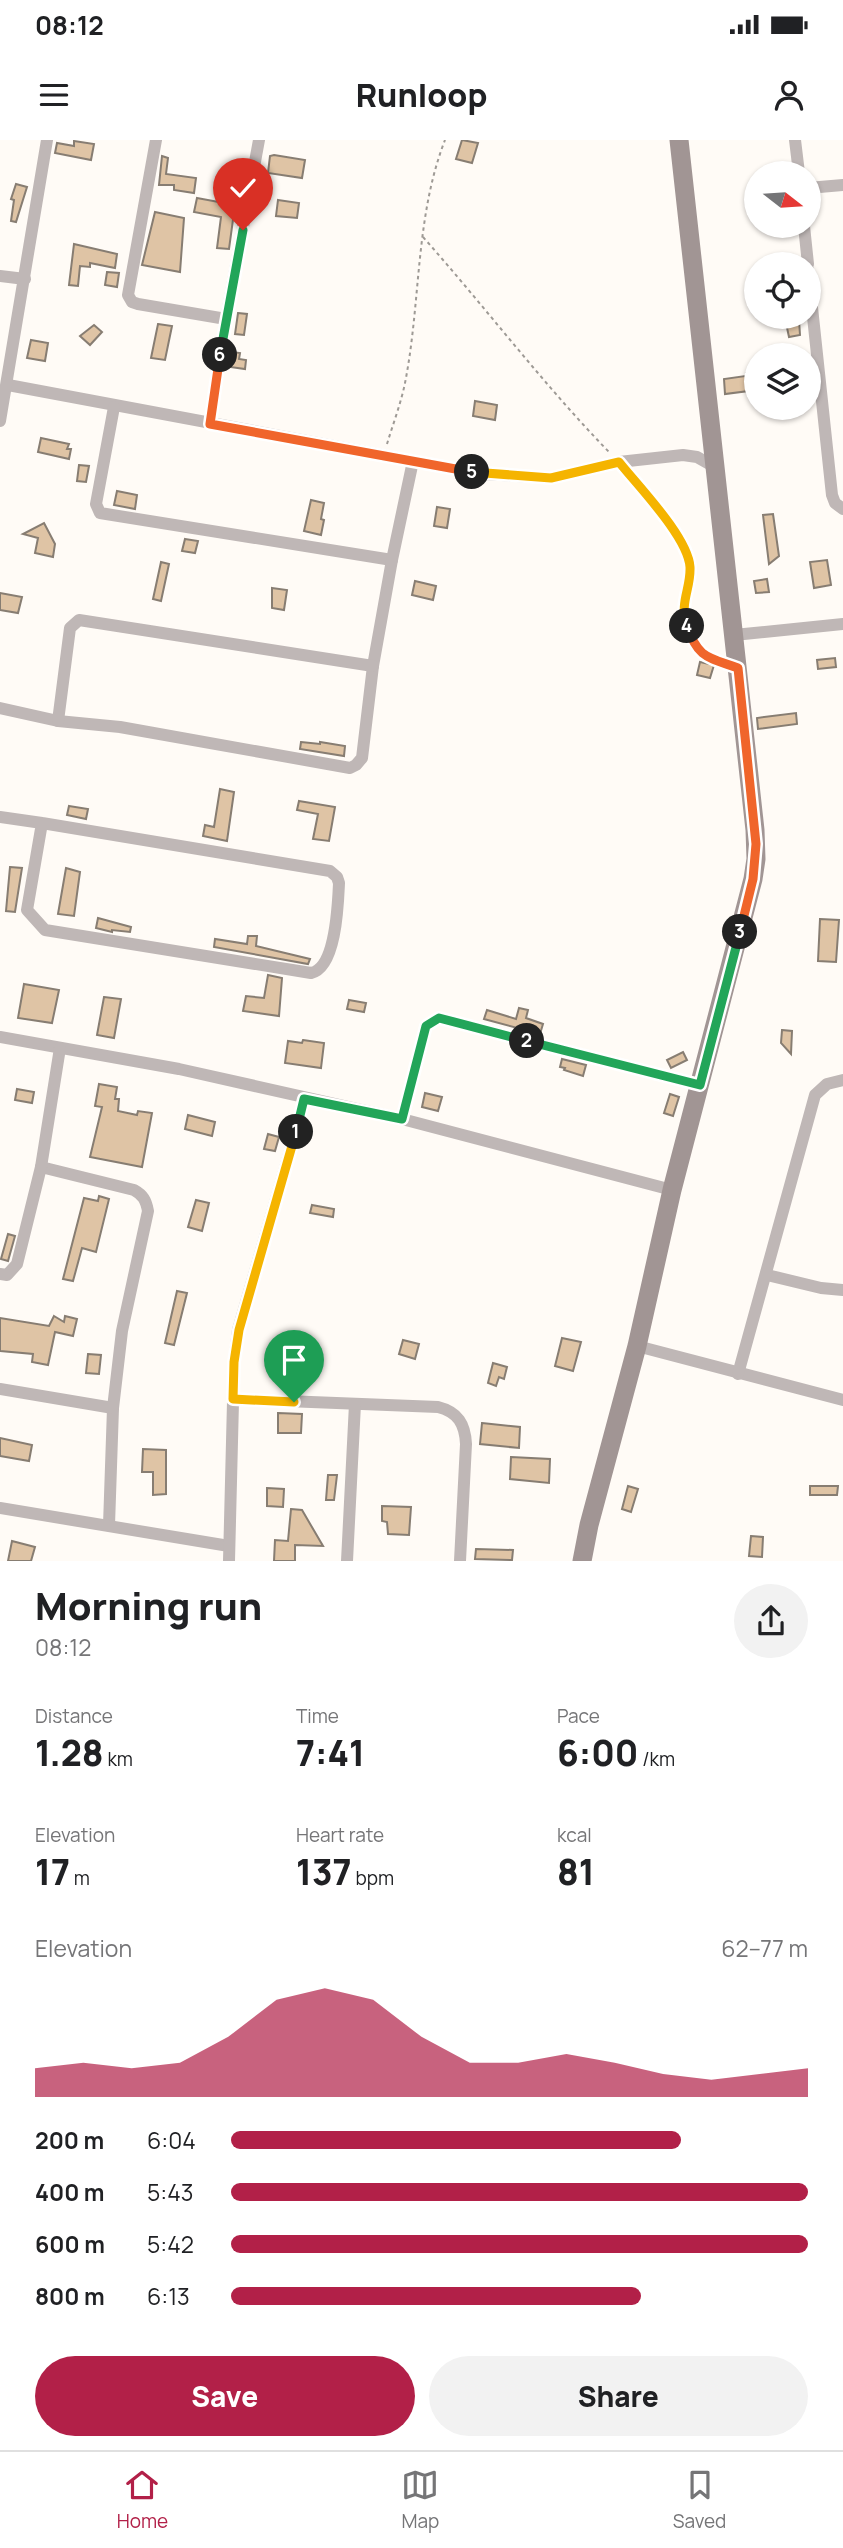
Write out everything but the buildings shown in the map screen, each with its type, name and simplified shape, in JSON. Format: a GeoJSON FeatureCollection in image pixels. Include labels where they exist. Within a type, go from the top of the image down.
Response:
{"type":"FeatureCollection","features":[{"type":"Feature","properties":{"kind":"street"},"geometry":{"type":"LineString","coordinates":[[0,421],[47,140]]}},
{"type":"Feature","properties":{"kind":"street"},"geometry":{"type":"LineString","coordinates":[[156,140],[128,295],[132,302],[138,304],[226,319]]}},
{"type":"Feature","properties":{"kind":"street"},"geometry":{"type":"LineString","coordinates":[[210,424],[226,319],[260,140]]}},
{"type":"Feature","properties":{"kind":"street"},"geometry":{"type":"LineString","coordinates":[[582,1561],[756,859],[738,668],[713,466],[679,140]]}},
{"type":"Feature","properties":{"kind":"street"},"geometry":{"type":"LineString","coordinates":[[796,140],[798,161]]}},
{"type":"Feature","properties":{"kind":"street"},"geometry":{"type":"LineString","coordinates":[[821,187],[843,185]]}},
{"type":"Feature","properties":{"kind":"street"},"geometry":{"type":"LineString","coordinates":[[0,275],[24,279]]}},
{"type":"Feature","properties":{"kind":"street"},"geometry":{"type":"LineString","coordinates":[[814,329],[832,495],[835,503],[843,509]]}},
{"type":"Feature","properties":{"kind":"street"},"geometry":{"type":"LineString","coordinates":[[8,385],[114,407],[483,474],[551,478],[619,462],[683,455],[697,457],[713,466]]}},
{"type":"Feature","properties":{"kind":"street"},"geometry":{"type":"LineString","coordinates":[[114,407],[96,504],[100,513],[391,560]]}},
{"type":"Feature","properties":{"kind":"street"},"geometry":{"type":"LineString","coordinates":[[0,708],[58,721],[120,727],[350,768],[356,765],[362,758],[373,666],[391,560],[413,461]]}},
{"type":"Feature","properties":{"kind":"street"},"geometry":{"type":"LineString","coordinates":[[58,721],[71,628],[74,623],[83,619],[373,666]]}},
{"type":"Feature","properties":{"kind":"street"},"geometry":{"type":"LineString","coordinates":[[734,635],[843,624]]}},
{"type":"Feature","properties":{"kind":"street"},"geometry":{"type":"LineString","coordinates":[[0,817],[42,822],[330,871],[339,883],[336,925],[324,966],[319,971],[311,972],[45,930],[27,910],[42,822]]}},
{"type":"Feature","properties":{"kind":"street"},"geometry":{"type":"LineString","coordinates":[[402,1119],[426,1026],[439,1018],[700,1085]]}},
{"type":"Feature","properties":{"kind":"street"},"geometry":{"type":"LineString","coordinates":[[0,1037],[179,1069],[402,1119],[672,1190]]}},
{"type":"Feature","properties":{"kind":"street"},"geometry":{"type":"LineString","coordinates":[[0,1274],[7,1275],[17,1264],[41,1167],[60,1048]]}},
{"type":"Feature","properties":{"kind":"street"},"geometry":{"type":"LineString","coordinates":[[738,1374],[815,1095],[827,1084],[843,1080]]}},
{"type":"Feature","properties":{"kind":"street"},"geometry":{"type":"LineString","coordinates":[[229,1561],[234,1362],[239,1330],[304,1099]]}},
{"type":"Feature","properties":{"kind":"street"},"geometry":{"type":"LineString","coordinates":[[41,1167],[134,1190],[146,1200],[148,1211],[122,1331],[113,1408],[109,1525]]}},
{"type":"Feature","properties":{"kind":"street"},"geometry":{"type":"LineString","coordinates":[[766,1275],[821,1288],[843,1290]]}},
{"type":"Feature","properties":{"kind":"street"},"geometry":{"type":"LineString","coordinates":[[637,1346],[843,1400]]}},
{"type":"Feature","properties":{"kind":"street"},"geometry":{"type":"LineString","coordinates":[[0,1389],[113,1408]]}},
{"type":"Feature","properties":{"kind":"street"},"geometry":{"type":"LineString","coordinates":[[233,1399],[438,1407],[455,1413],[466,1431],[460,1561]]}},
{"type":"Feature","properties":{"kind":"street"},"geometry":{"type":"LineString","coordinates":[[347,1561],[355,1404]]}},
{"type":"Feature","properties":{"kind":"street"},"geometry":{"type":"LineString","coordinates":[[0,1508],[229,1546]]}},
{"type":"Feature","properties":{"kind":"path"},"geometry":{"type":"LineString","coordinates":[[383,455],[405,384],[423,237],[435,166],[445,140]]}},
{"type":"Feature","properties":{"kind":"path"},"geometry":{"type":"LineString","coordinates":[[423,237],[559,397],[619,462],[676,533],[685,548],[690,568],[683,612],[694,646],[707,657],[738,668]]}},
{"type":"Feature","properties":{"kind":"route"},"geometry":{"type":"LineString","coordinates":[[243,230],[210,424],[483,474],[551,478],[619,462],[685,548],[690,568],[683,612],[694,646],[714,660],[738,668],[756,844],[753,879],[700,1085],[434,1018],[426,1026],[402,1119],[304,1099],[239,1330],[234,1362],[233,1399],[294,1402]]}}]}
